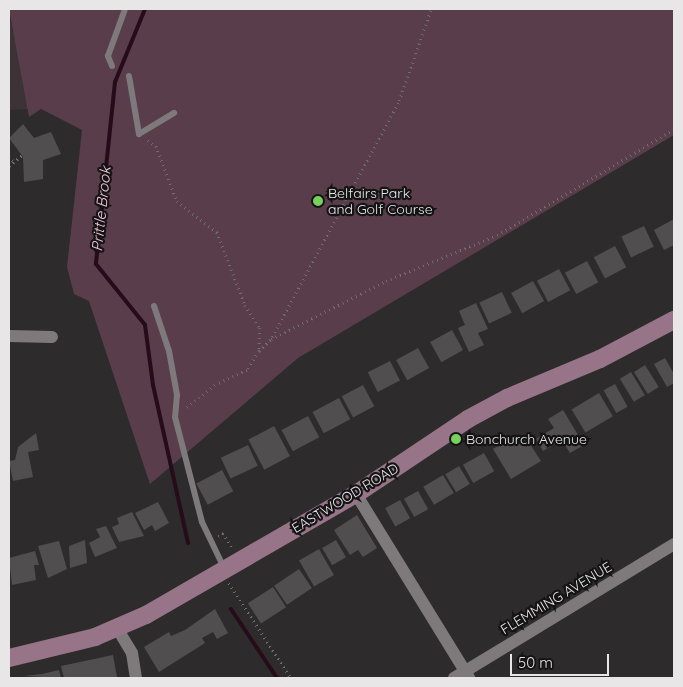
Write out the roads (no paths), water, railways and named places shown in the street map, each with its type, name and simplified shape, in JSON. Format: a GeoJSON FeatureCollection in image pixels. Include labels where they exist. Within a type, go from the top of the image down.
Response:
{"type":"FeatureCollection","features":[{"type":"Feature","properties":{"kind":"street","name":"EASTWOOD ROAD"},"geometry":{"type":"LineString","coordinates":[[9,658],[117,628],[232,568],[356,494],[507,398],[600,359],[674,320]]}},
{"type":"Feature","properties":{"kind":"street"},"geometry":{"type":"LineString","coordinates":[[9,336],[52,337]]}},
{"type":"Feature","properties":{"kind":"street"},"geometry":{"type":"LineString","coordinates":[[356,494],[463,676]]}},
{"type":"Feature","properties":{"kind":"street","name":"FLEMMING AVENUE"},"geometry":{"type":"LineString","coordinates":[[463,676],[674,544]]}},
{"type":"Feature","properties":{"kind":"street"},"geometry":{"type":"LineString","coordinates":[[117,628],[132,653],[136,678]]}},
{"type":"Feature","properties":{"kind":"lane"},"geometry":{"type":"LineString","coordinates":[[112,66],[108,56],[125,9]]}},
{"type":"Feature","properties":{"kind":"lane"},"geometry":{"type":"LineString","coordinates":[[129,76],[138,134],[174,113]]}},
{"type":"Feature","properties":{"kind":"lane"},"geometry":{"type":"LineString","coordinates":[[154,306],[169,351],[177,395],[175,417],[210,540],[232,568]]}},
{"type":"Feature","properties":{"kind":"waterway","name":"Prittle Brook"},"geometry":{"type":"LineString","coordinates":[[145,9],[115,82],[96,264],[145,325],[153,385],[188,543]]}},
{"type":"Feature","properties":{"kind":"waterway","name":"Prittle Brook"},"geometry":{"type":"LineString","coordinates":[[231,609],[277,678]]}},
{"type":"Feature","properties":{"kind":"place","name":"Belfairs Park and Golf Course"},"geometry":{"type":"Point","coordinates":[318,201]}},
{"type":"Feature","properties":{"kind":"place","name":"Bonchurch Avenue"},"geometry":{"type":"Point","coordinates":[456,439]}}]}
